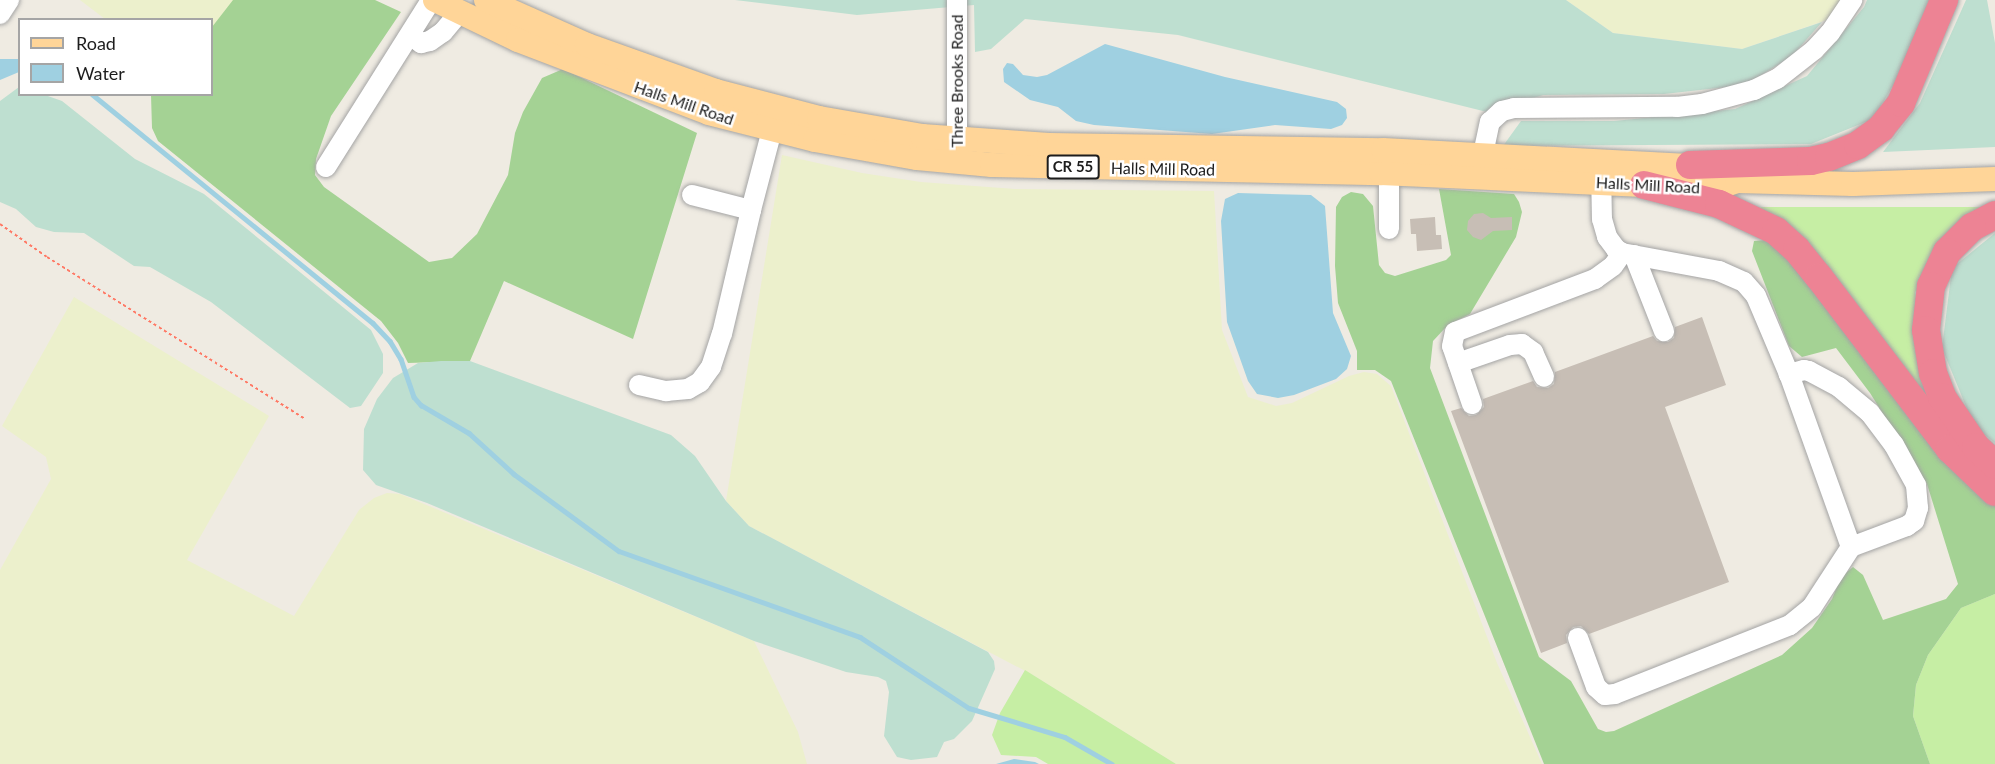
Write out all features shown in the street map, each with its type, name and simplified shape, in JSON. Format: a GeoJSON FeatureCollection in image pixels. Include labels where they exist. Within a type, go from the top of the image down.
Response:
{"type":"FeatureCollection","features":[{"type":"Feature","properties":{"kind":"highway"},"geometry":{"type":"LineString","coordinates":[[1690,165],[1811,161],[1844,152],[1865,141],[1881,128],[1901,104],[1944,0]]}},
{"type":"Feature","properties":{"kind":"highway"},"geometry":{"type":"LineString","coordinates":[[1644,185],[1695,196],[1737,211],[1776,231],[1820,277],[1950,449],[1995,492]]}},
{"type":"Feature","properties":{"kind":"highway"},"geometry":{"type":"LineString","coordinates":[[1995,215],[1972,227],[1947,252],[1931,286],[1926,330],[1933,373],[1942,397],[1976,447],[1995,465]]}},
{"type":"Feature","properties":{"kind":"main road","name":"Halls Mill Road"},"geometry":{"type":"LineString","coordinates":[[433,0],[518,40],[709,113],[854,148],[957,151],[1049,145],[1304,148],[1483,154],[1600,171],[1644,185],[1716,188],[1737,180],[1853,184],[1995,179]]}},
{"type":"Feature","properties":{"kind":"main road","name":"Halls Mill Road"},"geometry":{"type":"LineString","coordinates":[[486,0],[587,45],[725,94],[957,151],[1054,167],[1389,173],[1600,171],[1690,165],[1717,168],[1737,180]]}},
{"type":"Feature","properties":{"kind":"main road"},"geometry":{"type":"LineString","coordinates":[[1054,167],[1061,159],[1130,156],[1142,147]]}},
{"type":"Feature","properties":{"kind":"street"},"geometry":{"type":"LineString","coordinates":[[0,14],[9,0]]}},
{"type":"Feature","properties":{"kind":"street"},"geometry":{"type":"LineString","coordinates":[[326,167],[433,0]]}},
{"type":"Feature","properties":{"kind":"street","name":"Three Brooks Road"},"geometry":{"type":"LineString","coordinates":[[957,0],[957,151]]}},
{"type":"Feature","properties":{"kind":"street"},"geometry":{"type":"LineString","coordinates":[[1483,154],[1490,122],[1502,111],[1514,108],[1677,107],[1711,102],[1754,90],[1777,79],[1814,50],[1830,33],[1852,0]]}},
{"type":"Feature","properties":{"kind":"street"},"geometry":{"type":"LineString","coordinates":[[410,35],[421,43],[430,41],[443,32],[459,13]]}},
{"type":"Feature","properties":{"kind":"street"},"geometry":{"type":"LineString","coordinates":[[639,385],[666,391],[688,389],[700,382],[711,367],[722,334],[772,130]]}},
{"type":"Feature","properties":{"kind":"street"},"geometry":{"type":"LineString","coordinates":[[1600,171],[1600,209],[1604,229],[1611,244],[1628,254],[1719,271],[1744,282],[1762,305],[1851,547]]}},
{"type":"Feature","properties":{"kind":"street"},"geometry":{"type":"LineString","coordinates":[[1389,173],[1389,229]]}},
{"type":"Feature","properties":{"kind":"street"},"geometry":{"type":"LineString","coordinates":[[692,195],[751,210]]}},
{"type":"Feature","properties":{"kind":"street"},"geometry":{"type":"LineString","coordinates":[[1472,404],[1452,346],[1455,332],[1595,279],[1628,254]]}},
{"type":"Feature","properties":{"kind":"street"},"geometry":{"type":"LineString","coordinates":[[1628,254],[1664,332]]}},
{"type":"Feature","properties":{"kind":"street"},"geometry":{"type":"LineString","coordinates":[[1500,314],[1510,345]]}},
{"type":"Feature","properties":{"kind":"street"},"geometry":{"type":"LineString","coordinates":[[1458,363],[1510,345],[1522,344],[1533,352],[1544,376]]}},
{"type":"Feature","properties":{"kind":"street"},"geometry":{"type":"LineString","coordinates":[[1578,638],[1596,687],[1605,695],[1616,694],[1790,625],[1812,607],[1851,547],[1911,524],[1918,508],[1916,485],[1894,445],[1870,412],[1839,387],[1809,371],[1804,369],[1789,374]]}},
{"type":"Feature","properties":{"kind":"path"},"geometry":{"type":"LineString","coordinates":[[0,224],[47,257],[305,419]]}},
{"type":"Feature","properties":{"kind":"green space"},"geometry":{"type":"Polygon","coordinates":[[[80,0],[249,0],[213,46],[213,18],[104,18],[80,0]]]}},
{"type":"Feature","properties":{"kind":"green space"},"geometry":{"type":"Polygon","coordinates":[[[233,0],[375,0],[401,12],[331,116],[316,159],[315,175],[324,187],[429,262],[452,258],[477,234],[508,175],[515,133],[523,112],[542,78],[563,69],[697,133],[633,339],[504,281],[470,361],[408,363],[398,343],[381,321],[158,141],[152,128],[151,96],[213,96],[213,26],[233,0]]]}},
{"type":"Feature","properties":{"kind":"green space"},"geometry":{"type":"Polygon","coordinates":[[[735,0],[1566,0],[1613,33],[1742,49],[1822,22],[1792,56],[1745,85],[1664,94],[1543,95],[1487,112],[1178,35],[1025,19],[991,49],[975,52],[974,5],[857,15],[735,0]]]}},
{"type":"Feature","properties":{"kind":"green space"},"geometry":{"type":"Polygon","coordinates":[[[1566,0],[1853,0],[1847,13],[1742,49],[1613,33],[1566,0]]]}},
{"type":"Feature","properties":{"kind":"green space"},"geometry":{"type":"Polygon","coordinates":[[[1867,0],[1934,0],[1922,37],[1873,119],[1811,144],[1503,146],[1521,121],[1614,121],[1735,109],[1807,76],[1864,7],[1867,0]]]}},
{"type":"Feature","properties":{"kind":"green space"},"geometry":{"type":"Polygon","coordinates":[[[1966,0],[1987,0],[1995,43],[1995,147],[1883,152],[1920,103],[1966,0]]]}},
{"type":"Feature","properties":{"kind":"green space"},"geometry":{"type":"Polygon","coordinates":[[[18,88],[18,96],[48,96],[62,101],[135,159],[204,194],[371,330],[383,354],[383,373],[361,406],[350,408],[211,302],[150,267],[134,266],[84,233],[54,232],[36,227],[16,209],[0,202],[0,101],[18,88]]]}},
{"type":"Feature","properties":{"kind":"green space"},"geometry":{"type":"Polygon","coordinates":[[[782,155],[862,173],[921,182],[1015,189],[1214,191],[1222,330],[1248,397],[1276,406],[1292,403],[1349,376],[1364,372],[1377,374],[1391,386],[1497,663],[1542,764],[1176,764],[1033,675],[749,526],[726,501],[782,155]]]}},
{"type":"Feature","properties":{"kind":"green space"},"geometry":{"type":"Polygon","coordinates":[[[1439,189],[1514,194],[1522,212],[1516,237],[1470,314],[1448,325],[1433,341],[1430,368],[1539,657],[1571,681],[1598,729],[1606,732],[1614,731],[1782,655],[1812,628],[1832,599],[1841,577],[1853,567],[1863,575],[1883,620],[1946,599],[1958,584],[1927,484],[1870,393],[1836,348],[1802,357],[1789,346],[1752,251],[1754,241],[1767,240],[1784,249],[1995,502],[1995,594],[1961,608],[1928,655],[1916,685],[1913,716],[1930,764],[1544,764],[1391,381],[1375,370],[1357,370],[1357,351],[1338,303],[1335,266],[1336,207],[1342,197],[1351,192],[1363,194],[1373,206],[1379,265],[1385,273],[1395,276],[1446,260],[1451,255],[1439,189]]]}},
{"type":"Feature","properties":{"kind":"green space"},"geometry":{"type":"Polygon","coordinates":[[[1760,207],[1986,207],[1915,292],[1935,411],[1849,294],[1760,207]]]}},
{"type":"Feature","properties":{"kind":"green space"},"geometry":{"type":"Polygon","coordinates":[[[1995,233],[1995,443],[1974,426],[1942,348],[1952,268],[1995,233]]]}},
{"type":"Feature","properties":{"kind":"green space"},"geometry":{"type":"Polygon","coordinates":[[[74,297],[269,416],[187,560],[294,616],[359,510],[374,498],[387,493],[400,494],[754,641],[798,732],[807,764],[0,764],[0,570],[51,479],[46,457],[2,426],[74,297]]]}},
{"type":"Feature","properties":{"kind":"green space"},"geometry":{"type":"Polygon","coordinates":[[[470,361],[671,435],[695,456],[726,501],[749,526],[988,652],[994,661],[995,669],[972,721],[954,739],[944,742],[937,757],[911,760],[897,757],[884,736],[889,692],[886,681],[878,677],[846,672],[754,641],[427,503],[376,485],[363,470],[364,429],[377,399],[393,378],[418,363],[470,361]]]}},
{"type":"Feature","properties":{"kind":"green space"},"geometry":{"type":"Polygon","coordinates":[[[1995,594],[1995,764],[1930,764],[1913,716],[1916,685],[1928,655],[1961,608],[1995,594]]]}},
{"type":"Feature","properties":{"kind":"green space"},"geometry":{"type":"Polygon","coordinates":[[[1025,670],[1176,764],[1048,764],[1036,757],[1001,755],[992,735],[1000,713],[1025,670]]]}},
{"type":"Feature","properties":{"kind":"water"},"geometry":{"type":"Polygon","coordinates":[[[1105,44],[1225,77],[1337,102],[1346,109],[1347,118],[1342,125],[1331,129],[1275,125],[1212,134],[1094,125],[1076,121],[1058,107],[1030,100],[1004,82],[1003,69],[1007,63],[1013,64],[1023,75],[1037,77],[1047,75],[1105,44]]]}},
{"type":"Feature","properties":{"kind":"water"},"geometry":{"type":"Polygon","coordinates":[[[0,59],[18,59],[18,72],[0,80],[0,59]]]}},
{"type":"Feature","properties":{"kind":"water"},"geometry":{"type":"Polygon","coordinates":[[[1238,193],[1311,195],[1325,206],[1333,313],[1351,356],[1347,369],[1336,379],[1294,395],[1278,398],[1257,394],[1248,381],[1227,322],[1221,221],[1225,199],[1238,193]]]}},
{"type":"Feature","properties":{"kind":"water"},"geometry":{"type":"Polygon","coordinates":[[[1014,759],[1035,762],[1039,764],[996,764],[1014,759]]]}},
{"type":"Feature","properties":{"kind":"building"},"geometry":{"type":"Polygon","coordinates":[[[1483,213],[1491,218],[1512,217],[1512,230],[1493,231],[1481,240],[1473,237],[1467,230],[1468,221],[1474,214],[1483,213]]]}},
{"type":"Feature","properties":{"kind":"building"},"geometry":{"type":"Polygon","coordinates":[[[1435,217],[1436,235],[1441,235],[1442,249],[1417,251],[1416,234],[1411,234],[1410,219],[1435,217]]]}},
{"type":"Feature","properties":{"kind":"building"},"geometry":{"type":"Polygon","coordinates":[[[1702,317],[1726,385],[1665,407],[1729,582],[1589,634],[1581,626],[1573,627],[1566,635],[1567,643],[1541,653],[1451,411],[1461,408],[1469,416],[1476,415],[1484,407],[1483,399],[1533,381],[1537,387],[1548,388],[1554,384],[1555,372],[1653,336],[1657,341],[1668,342],[1674,338],[1675,327],[1702,317]]]}},
{"type":"Feature","properties":{"kind":"waterway"},"geometry":{"type":"LineString","coordinates":[[94,96],[373,323],[390,341],[401,359],[414,397],[421,405],[469,433],[514,474],[619,551],[860,637],[969,708],[1065,737],[1112,764]]}}]}
